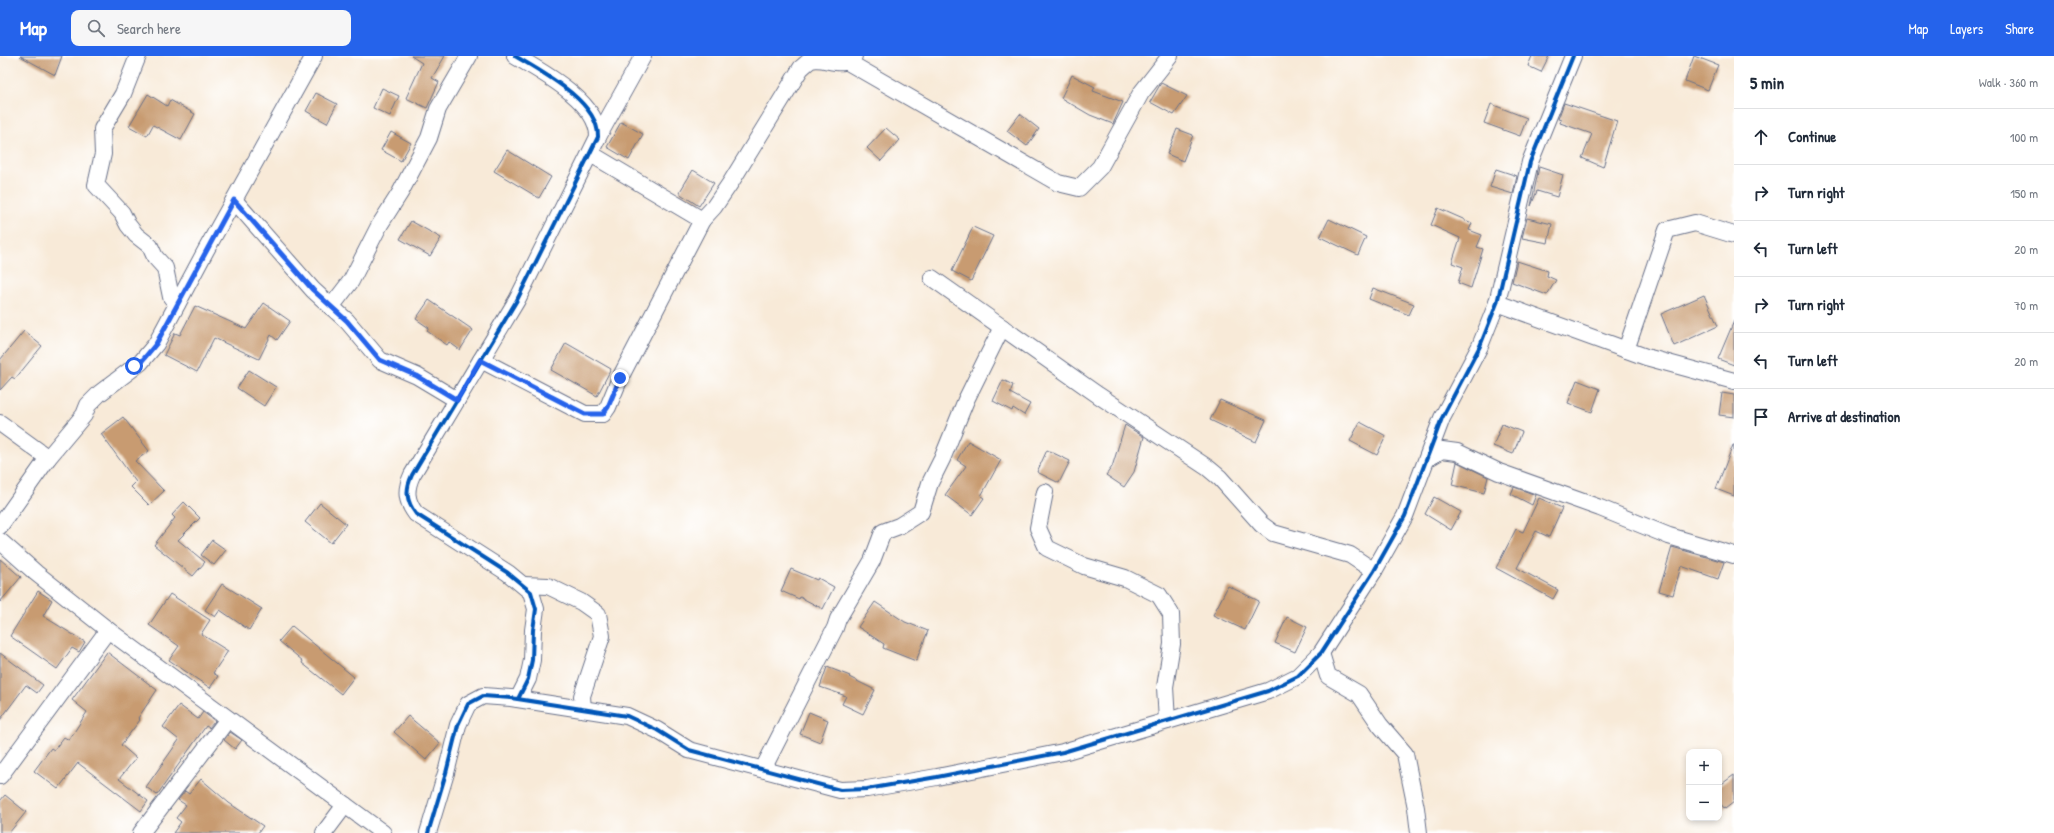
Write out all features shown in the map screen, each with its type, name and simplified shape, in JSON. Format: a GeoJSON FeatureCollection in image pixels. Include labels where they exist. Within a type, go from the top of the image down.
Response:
{"type":"FeatureCollection","features":[{"type":"Feature","properties":{"kind":"street"},"geometry":{"type":"LineString","coordinates":[[138,56],[123,94],[102,129],[103,154],[96,185],[122,213],[128,225],[136,235],[150,246],[155,257],[165,268],[171,296],[177,304]]}},
{"type":"Feature","properties":{"kind":"street"},"geometry":{"type":"LineString","coordinates":[[0,526],[48,458],[84,415],[88,405],[100,393],[141,362],[156,344],[314,56]]}},
{"type":"Feature","properties":{"kind":"street"},"geometry":{"type":"LineString","coordinates":[[331,306],[351,280],[379,226],[400,193],[429,138],[438,109],[469,56]]}},
{"type":"Feature","properties":{"kind":"street"},"geometry":{"type":"LineString","coordinates":[[515,56],[542,72],[587,108],[598,127],[598,137]]}},
{"type":"Feature","properties":{"kind":"street"},"geometry":{"type":"LineString","coordinates":[[518,699],[528,679],[532,660],[533,630],[536,609],[531,592],[524,585],[416,514],[409,506],[407,486],[480,360],[517,300],[591,154],[598,137],[643,56]]}},
{"type":"Feature","properties":{"kind":"street"},"geometry":{"type":"LineString","coordinates":[[480,360],[585,414],[603,414],[608,407],[620,378],[702,220],[714,207],[731,182],[801,68],[811,60],[819,57],[837,62],[850,59],[1058,183],[1079,188],[1100,167],[1142,93],[1170,56]]}},
{"type":"Feature","properties":{"kind":"street"},"geometry":{"type":"LineString","coordinates":[[428,833],[446,773],[458,725],[468,704],[483,696],[518,699],[627,716],[657,730],[689,750],[840,790],[867,789],[1063,752],[1268,691],[1298,676],[1321,653],[1374,571],[1405,516],[1442,418],[1480,346],[1497,303],[1530,162],[1574,56]]}},
{"type":"Feature","properties":{"kind":"street"},"geometry":{"type":"LineString","coordinates":[[591,154],[702,220]]}},
{"type":"Feature","properties":{"kind":"street"},"geometry":{"type":"LineString","coordinates":[[234,200],[313,290],[347,321],[380,360],[417,376],[457,400]]}},
{"type":"Feature","properties":{"kind":"street"},"geometry":{"type":"LineString","coordinates":[[1626,350],[1667,230],[1695,223],[1734,235]]}},
{"type":"Feature","properties":{"kind":"street"},"geometry":{"type":"LineString","coordinates":[[932,278],[1098,395],[1208,468],[1220,478],[1261,524],[1273,533],[1350,555],[1374,571]]}},
{"type":"Feature","properties":{"kind":"street"},"geometry":{"type":"LineString","coordinates":[[1497,303],[1646,357],[1734,381]]}},
{"type":"Feature","properties":{"kind":"street"},"geometry":{"type":"LineString","coordinates":[[763,769],[838,620],[872,561],[883,532],[899,526],[921,512],[930,483],[942,460],[966,400],[985,366],[1002,328]]}},
{"type":"Feature","properties":{"kind":"street"},"geometry":{"type":"LineString","coordinates":[[0,423],[48,458]]}},
{"type":"Feature","properties":{"kind":"street"},"geometry":{"type":"LineString","coordinates":[[1427,459],[1442,450],[1457,452],[1499,472],[1600,508],[1669,536],[1734,555]]}},
{"type":"Feature","properties":{"kind":"street"},"geometry":{"type":"LineString","coordinates":[[1045,492],[1038,528],[1048,548],[1084,566],[1125,578],[1159,595],[1171,614],[1172,644],[1165,687],[1167,721]]}},
{"type":"Feature","properties":{"kind":"street"},"geometry":{"type":"LineString","coordinates":[[0,542],[36,573],[108,630],[383,833]]}},
{"type":"Feature","properties":{"kind":"street"},"geometry":{"type":"LineString","coordinates":[[524,585],[548,586],[581,602],[598,614],[602,636],[582,696],[583,709]]}},
{"type":"Feature","properties":{"kind":"street"},"geometry":{"type":"LineString","coordinates":[[0,776],[108,630]]}},
{"type":"Feature","properties":{"kind":"street"},"geometry":{"type":"LineString","coordinates":[[1321,653],[1328,676],[1359,694],[1380,725],[1405,754],[1416,808],[1419,833]]}},
{"type":"Feature","properties":{"kind":"street"},"geometry":{"type":"LineString","coordinates":[[141,833],[228,719]]}},
{"type":"Feature","properties":{"kind":"street"},"geometry":{"type":"LineString","coordinates":[[324,833],[345,805]]}},
{"type":"Feature","properties":{"kind":"building"},"geometry":{"type":"Polygon","coordinates":[[[20,56],[62,56],[55,75],[20,56]]]}},
{"type":"Feature","properties":{"kind":"building"},"geometry":{"type":"Polygon","coordinates":[[[411,56],[445,56],[432,78],[439,82],[427,108],[406,98],[422,63],[411,56]]]}},
{"type":"Feature","properties":{"kind":"building"},"geometry":{"type":"Polygon","coordinates":[[[1532,56],[1549,56],[1541,72],[1528,66],[1532,56]]]}},
{"type":"Feature","properties":{"kind":"building"},"geometry":{"type":"Polygon","coordinates":[[[1694,56],[1718,65],[1708,90],[1685,81],[1694,56]]]}},
{"type":"Feature","properties":{"kind":"building"},"geometry":{"type":"Polygon","coordinates":[[[1072,75],[1095,87],[1093,91],[1123,102],[1113,124],[1090,115],[1061,98],[1072,75]]]}},
{"type":"Feature","properties":{"kind":"building"},"geometry":{"type":"Polygon","coordinates":[[[1161,83],[1187,96],[1174,115],[1150,102],[1161,83]]]}},
{"type":"Feature","properties":{"kind":"building"},"geometry":{"type":"Polygon","coordinates":[[[382,88],[399,96],[390,116],[373,108],[382,88]]]}},
{"type":"Feature","properties":{"kind":"building"},"geometry":{"type":"Polygon","coordinates":[[[316,93],[337,104],[327,123],[306,111],[316,93]]]}},
{"type":"Feature","properties":{"kind":"building"},"geometry":{"type":"Polygon","coordinates":[[[148,94],[167,106],[170,100],[195,114],[181,140],[153,125],[147,136],[129,126],[148,94]]]}},
{"type":"Feature","properties":{"kind":"building"},"geometry":{"type":"Polygon","coordinates":[[[1564,103],[1617,121],[1603,167],[1582,158],[1592,134],[1560,123],[1561,120],[1558,119],[1564,103]]]}},
{"type":"Feature","properties":{"kind":"building"},"geometry":{"type":"Polygon","coordinates":[[[1491,104],[1527,118],[1520,136],[1484,123],[1491,104]]]}},
{"type":"Feature","properties":{"kind":"building"},"geometry":{"type":"Polygon","coordinates":[[[1020,114],[1039,129],[1027,146],[1007,131],[1020,114]]]}},
{"type":"Feature","properties":{"kind":"building"},"geometry":{"type":"Polygon","coordinates":[[[621,122],[643,134],[629,160],[607,147],[621,122]]]}},
{"type":"Feature","properties":{"kind":"building"},"geometry":{"type":"Polygon","coordinates":[[[886,128],[900,140],[881,161],[867,148],[886,128]]]}},
{"type":"Feature","properties":{"kind":"building"},"geometry":{"type":"Polygon","coordinates":[[[1177,129],[1193,135],[1183,161],[1167,154],[1177,129]]]}},
{"type":"Feature","properties":{"kind":"building"},"geometry":{"type":"Polygon","coordinates":[[[391,132],[411,143],[401,161],[381,150],[391,132]]]}},
{"type":"Feature","properties":{"kind":"building"},"geometry":{"type":"Polygon","coordinates":[[[507,150],[551,177],[539,198],[494,171],[507,150]]]}},
{"type":"Feature","properties":{"kind":"building"},"geometry":{"type":"Polygon","coordinates":[[[1539,167],[1563,175],[1557,197],[1537,191],[1531,206],[1539,167]]]}},
{"type":"Feature","properties":{"kind":"building"},"geometry":{"type":"Polygon","coordinates":[[[1496,169],[1517,176],[1513,194],[1490,187],[1496,169]]]}},
{"type":"Feature","properties":{"kind":"building"},"geometry":{"type":"Polygon","coordinates":[[[693,170],[714,183],[699,206],[679,193],[693,170]]]}},
{"type":"Feature","properties":{"kind":"building"},"geometry":{"type":"Polygon","coordinates":[[[1438,208],[1472,223],[1469,230],[1482,235],[1477,247],[1483,249],[1471,288],[1458,283],[1463,267],[1452,263],[1460,238],[1431,225],[1438,208]]]}},
{"type":"Feature","properties":{"kind":"building"},"geometry":{"type":"Polygon","coordinates":[[[1527,218],[1552,224],[1548,243],[1522,238],[1527,218]]]}},
{"type":"Feature","properties":{"kind":"building"},"geometry":{"type":"Polygon","coordinates":[[[1329,219],[1366,237],[1358,255],[1320,237],[1329,219]]]}},
{"type":"Feature","properties":{"kind":"building"},"geometry":{"type":"Polygon","coordinates":[[[411,221],[441,238],[430,256],[400,239],[411,221]]]}},
{"type":"Feature","properties":{"kind":"building"},"geometry":{"type":"Polygon","coordinates":[[[973,227],[993,236],[971,281],[952,271],[973,227]]]}},
{"type":"Feature","properties":{"kind":"building"},"geometry":{"type":"Polygon","coordinates":[[[1517,261],[1548,271],[1547,276],[1556,280],[1547,295],[1512,282],[1517,261]]]}},
{"type":"Feature","properties":{"kind":"building"},"geometry":{"type":"Polygon","coordinates":[[[1373,288],[1414,304],[1409,315],[1369,299],[1373,288]]]}},
{"type":"Feature","properties":{"kind":"building"},"geometry":{"type":"Polygon","coordinates":[[[1704,295],[1718,326],[1674,346],[1661,314],[1704,295]]]}},
{"type":"Feature","properties":{"kind":"building"},"geometry":{"type":"Polygon","coordinates":[[[429,300],[473,330],[460,350],[449,342],[447,345],[427,331],[429,328],[416,319],[429,300]]]}},
{"type":"Feature","properties":{"kind":"building"},"geometry":{"type":"Polygon","coordinates":[[[264,303],[290,321],[277,340],[271,335],[259,359],[214,338],[197,372],[164,355],[175,333],[180,335],[195,306],[246,329],[264,303]]]}},
{"type":"Feature","properties":{"kind":"building"},"geometry":{"type":"Polygon","coordinates":[[[1734,321],[1734,365],[1718,359],[1734,321]]]}},
{"type":"Feature","properties":{"kind":"building"},"geometry":{"type":"Polygon","coordinates":[[[24,331],[42,346],[15,379],[12,377],[0,390],[0,360],[24,331]]]}},
{"type":"Feature","properties":{"kind":"building"},"geometry":{"type":"Polygon","coordinates":[[[566,343],[611,369],[597,396],[551,370],[566,343]]]}},
{"type":"Feature","properties":{"kind":"building"},"geometry":{"type":"Polygon","coordinates":[[[249,370],[276,387],[264,406],[237,388],[249,370]]]}},
{"type":"Feature","properties":{"kind":"building"},"geometry":{"type":"Polygon","coordinates":[[[1003,380],[1013,385],[1010,393],[1030,404],[1024,415],[1013,408],[1012,411],[993,401],[1003,380]]]}},
{"type":"Feature","properties":{"kind":"building"},"geometry":{"type":"Polygon","coordinates":[[[1577,380],[1600,389],[1592,412],[1568,403],[1577,380]]]}},
{"type":"Feature","properties":{"kind":"building"},"geometry":{"type":"Polygon","coordinates":[[[1722,393],[1734,395],[1734,417],[1719,415],[1722,393]]]}},
{"type":"Feature","properties":{"kind":"building"},"geometry":{"type":"Polygon","coordinates":[[[1220,400],[1266,420],[1256,442],[1210,420],[1220,400]]]}},
{"type":"Feature","properties":{"kind":"building"},"geometry":{"type":"Polygon","coordinates":[[[123,417],[149,451],[135,461],[164,491],[149,505],[131,487],[136,482],[101,434],[123,417]]]}},
{"type":"Feature","properties":{"kind":"building"},"geometry":{"type":"Polygon","coordinates":[[[1360,422],[1386,436],[1377,455],[1350,441],[1360,422]]]}},
{"type":"Feature","properties":{"kind":"building"},"geometry":{"type":"Polygon","coordinates":[[[1502,424],[1522,432],[1513,454],[1493,446],[1502,424]]]}},
{"type":"Feature","properties":{"kind":"building"},"geometry":{"type":"Polygon","coordinates":[[[1125,425],[1144,437],[1134,472],[1124,487],[1106,475],[1112,467],[1125,425]]]}},
{"type":"Feature","properties":{"kind":"building"},"geometry":{"type":"Polygon","coordinates":[[[968,441],[1001,460],[981,496],[984,498],[972,515],[945,495],[966,466],[957,460],[968,441]]]}},
{"type":"Feature","properties":{"kind":"building"},"geometry":{"type":"Polygon","coordinates":[[[1734,445],[1734,496],[1716,489],[1734,445]]]}},
{"type":"Feature","properties":{"kind":"building"},"geometry":{"type":"Polygon","coordinates":[[[1047,450],[1070,461],[1059,483],[1037,472],[1047,450]]]}},
{"type":"Feature","properties":{"kind":"building"},"geometry":{"type":"Polygon","coordinates":[[[1457,462],[1488,477],[1484,493],[1452,485],[1457,462]]]}},
{"type":"Feature","properties":{"kind":"building"},"geometry":{"type":"Polygon","coordinates":[[[1514,487],[1536,495],[1532,505],[1511,494],[1514,487]]]}},
{"type":"Feature","properties":{"kind":"building"},"geometry":{"type":"Polygon","coordinates":[[[1434,497],[1461,512],[1451,530],[1425,514],[1434,497]]]}},
{"type":"Feature","properties":{"kind":"building"},"geometry":{"type":"Polygon","coordinates":[[[1539,498],[1562,508],[1549,537],[1536,531],[1517,568],[1558,590],[1553,599],[1496,568],[1516,529],[1523,532],[1539,498]]]}},
{"type":"Feature","properties":{"kind":"building"},"geometry":{"type":"Polygon","coordinates":[[[184,502],[200,518],[178,540],[205,562],[193,576],[154,545],[175,518],[172,515],[184,502]]]}},
{"type":"Feature","properties":{"kind":"building"},"geometry":{"type":"Polygon","coordinates":[[[320,503],[346,524],[331,543],[305,522],[320,503]]]}},
{"type":"Feature","properties":{"kind":"building"},"geometry":{"type":"Polygon","coordinates":[[[212,540],[226,550],[214,565],[201,555],[212,540]]]}},
{"type":"Feature","properties":{"kind":"building"},"geometry":{"type":"Polygon","coordinates":[[[1672,547],[1724,562],[1718,579],[1681,566],[1673,595],[1659,591],[1672,547]]]}},
{"type":"Feature","properties":{"kind":"building"},"geometry":{"type":"Polygon","coordinates":[[[0,559],[21,577],[0,602],[0,559]]]}},
{"type":"Feature","properties":{"kind":"building"},"geometry":{"type":"Polygon","coordinates":[[[791,569],[817,580],[818,578],[834,587],[823,609],[800,597],[799,599],[781,591],[791,569]]]}},
{"type":"Feature","properties":{"kind":"building"},"geometry":{"type":"Polygon","coordinates":[[[222,584],[262,609],[249,630],[220,610],[215,617],[205,610],[222,584]]]}},
{"type":"Feature","properties":{"kind":"building"},"geometry":{"type":"Polygon","coordinates":[[[1228,586],[1259,601],[1245,630],[1213,615],[1228,586]]]}},
{"type":"Feature","properties":{"kind":"building"},"geometry":{"type":"Polygon","coordinates":[[[38,591],[52,600],[43,616],[85,642],[79,652],[72,648],[57,669],[10,636],[38,591]]]}},
{"type":"Feature","properties":{"kind":"building"},"geometry":{"type":"Polygon","coordinates":[[[170,594],[210,620],[201,634],[228,651],[213,673],[218,676],[210,688],[169,660],[179,646],[149,625],[170,594]]]}},
{"type":"Feature","properties":{"kind":"building"},"geometry":{"type":"Polygon","coordinates":[[[875,602],[905,622],[928,631],[916,661],[883,648],[884,644],[858,627],[875,602]]]}},
{"type":"Feature","properties":{"kind":"building"},"geometry":{"type":"Polygon","coordinates":[[[1287,617],[1307,627],[1295,652],[1275,643],[1287,617]]]}},
{"type":"Feature","properties":{"kind":"building"},"geometry":{"type":"Polygon","coordinates":[[[292,626],[354,677],[341,694],[302,663],[303,661],[279,641],[292,626]]]}},
{"type":"Feature","properties":{"kind":"building"},"geometry":{"type":"Polygon","coordinates":[[[107,652],[157,690],[138,718],[140,720],[121,745],[136,758],[119,779],[148,801],[141,811],[78,763],[58,789],[34,771],[51,748],[54,750],[64,737],[69,740],[87,712],[72,700],[107,652]]]}},
{"type":"Feature","properties":{"kind":"building"},"geometry":{"type":"Polygon","coordinates":[[[0,653],[43,685],[37,693],[26,685],[0,720],[0,653]]]}},
{"type":"Feature","properties":{"kind":"building"},"geometry":{"type":"Polygon","coordinates":[[[827,667],[850,676],[849,677],[875,690],[863,714],[842,704],[846,696],[820,687],[827,667]]]}},
{"type":"Feature","properties":{"kind":"building"},"geometry":{"type":"Polygon","coordinates":[[[179,705],[198,719],[203,712],[215,721],[209,728],[206,726],[157,795],[146,787],[179,740],[163,727],[179,705]]]}},
{"type":"Feature","properties":{"kind":"building"},"geometry":{"type":"Polygon","coordinates":[[[809,712],[828,720],[820,742],[800,734],[809,712]]]}},
{"type":"Feature","properties":{"kind":"building"},"geometry":{"type":"Polygon","coordinates":[[[408,716],[440,743],[426,760],[394,732],[408,716]]]}},
{"type":"Feature","properties":{"kind":"building"},"geometry":{"type":"Polygon","coordinates":[[[230,732],[242,740],[235,749],[224,740],[230,732]]]}},
{"type":"Feature","properties":{"kind":"building"},"geometry":{"type":"Polygon","coordinates":[[[1734,775],[1734,802],[1725,809],[1722,806],[1722,784],[1734,775]]]}},
{"type":"Feature","properties":{"kind":"building"},"geometry":{"type":"Polygon","coordinates":[[[201,779],[229,803],[263,826],[258,833],[173,833],[181,822],[176,818],[186,805],[178,800],[185,791],[189,794],[201,779]]]}},
{"type":"Feature","properties":{"kind":"building"},"geometry":{"type":"Polygon","coordinates":[[[5,795],[26,812],[9,833],[0,833],[0,801],[5,795]]]}},
{"type":"Feature","properties":{"kind":"cycle path"},"geometry":{"type":"LineString","coordinates":[[515,56],[540,70],[567,89],[579,100],[589,112],[596,124],[598,137],[517,300],[412,475],[408,486],[408,500],[416,514],[508,573],[531,592],[536,609],[533,630],[532,660],[528,679],[518,699]]}},
{"type":"Feature","properties":{"kind":"cycle path"},"geometry":{"type":"LineString","coordinates":[[428,833],[446,773],[458,725],[468,704],[483,696],[511,698],[627,716],[657,730],[689,750],[840,790],[867,789],[1063,752],[1268,691],[1298,676],[1321,653],[1374,571],[1405,516],[1442,418],[1480,346],[1497,303],[1530,162],[1573,56]]}},
{"type":"Feature","properties":{"kind":"route"},"geometry":{"type":"LineString","coordinates":[[134,366],[141,362],[156,344],[234,200],[313,290],[347,321],[380,360],[417,376],[457,400],[480,360],[585,414],[603,414],[608,407],[620,378]]}}]}
